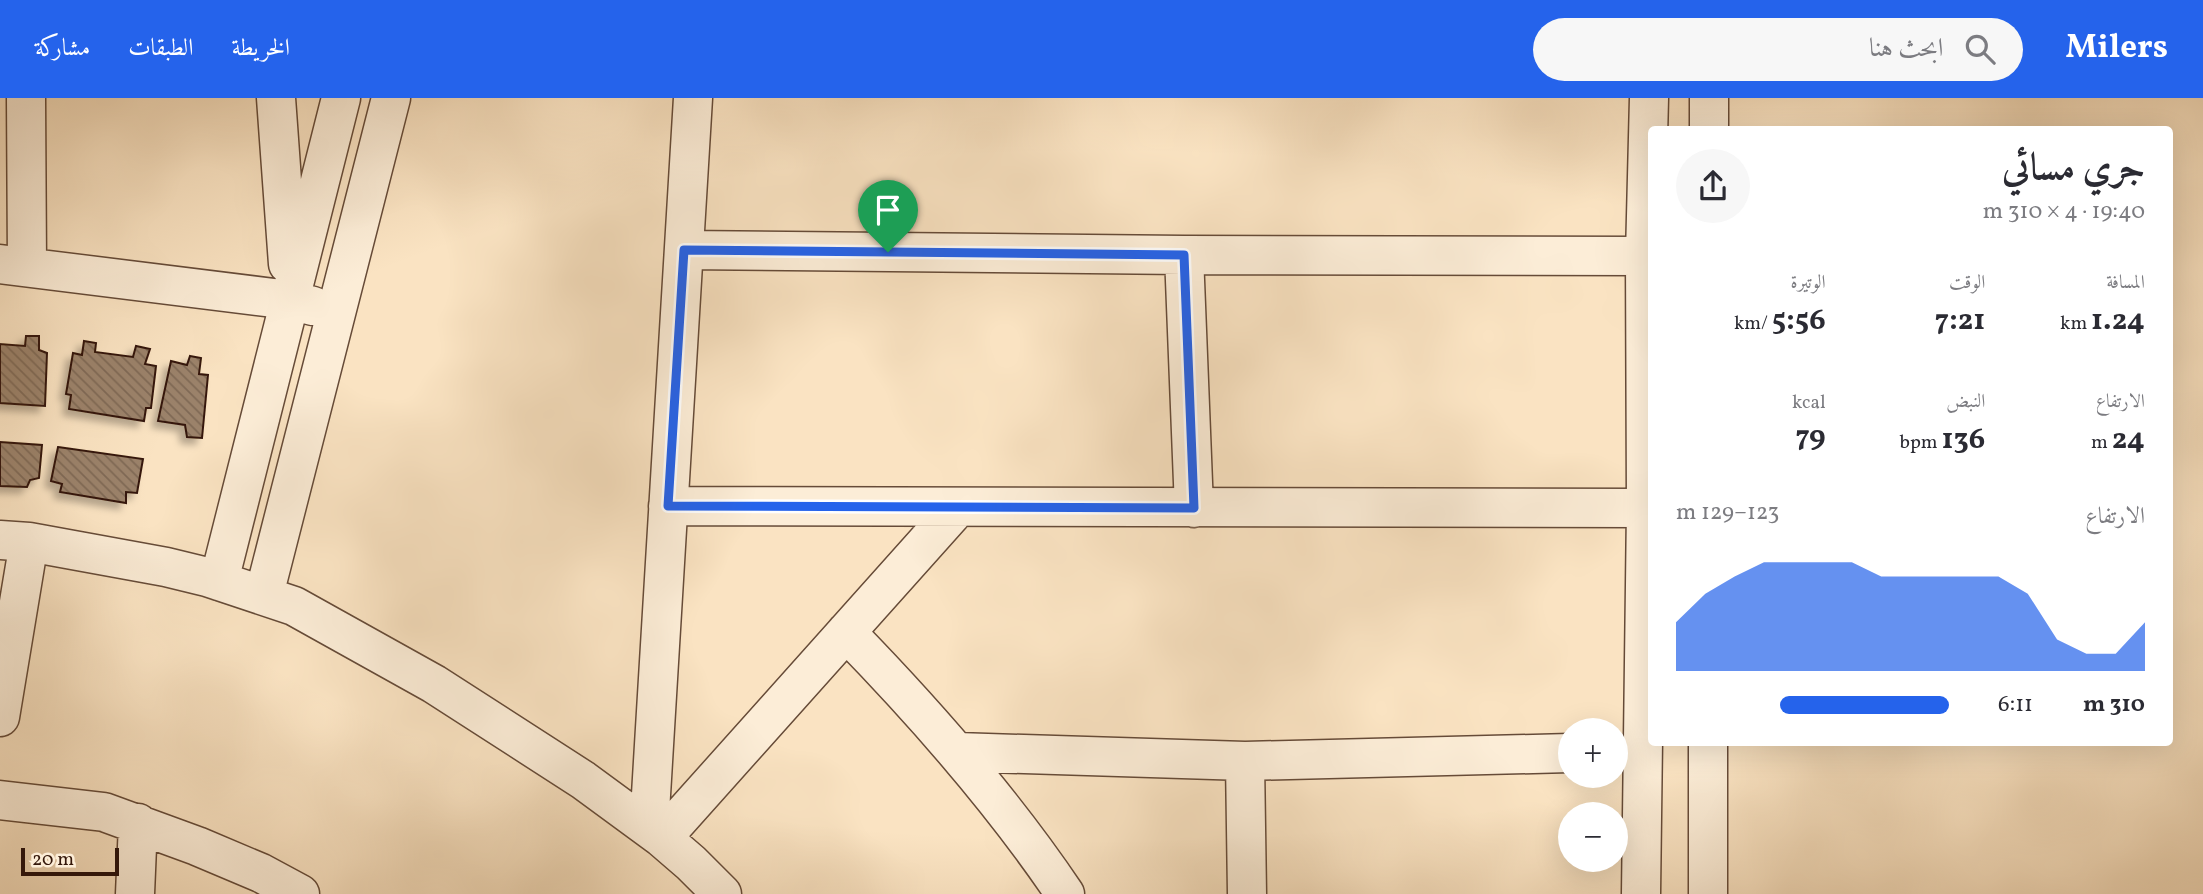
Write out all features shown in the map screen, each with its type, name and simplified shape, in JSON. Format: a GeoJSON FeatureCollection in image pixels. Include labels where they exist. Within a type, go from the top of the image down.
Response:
{"type":"FeatureCollection","features":[{"type":"Feature","properties":{"kind":"street"},"geometry":{"type":"LineString","coordinates":[[26,98],[13,265],[290,300],[337,311]]}},
{"type":"Feature","properties":{"kind":"street"},"geometry":{"type":"LineString","coordinates":[[276,98],[290,300]]}},
{"type":"Feature","properties":{"kind":"street"},"geometry":{"type":"LineString","coordinates":[[219,581],[341,98]]}},
{"type":"Feature","properties":{"kind":"street"},"geometry":{"type":"LineString","coordinates":[[264,595],[391,98]]}},
{"type":"Feature","properties":{"kind":"street"},"geometry":{"type":"LineString","coordinates":[[655,833],[668,506],[693,98]]}},
{"type":"Feature","properties":{"kind":"street"},"geometry":{"type":"LineString","coordinates":[[1648,126],[1649,98]]}},
{"type":"Feature","properties":{"kind":"street"},"geometry":{"type":"LineString","coordinates":[[1709,98],[1709,126]]}},
{"type":"Feature","properties":{"kind":"street"},"geometry":{"type":"LineString","coordinates":[[1641,894],[1629,749],[1646,508],[1645,256],[1648,138]]}},
{"type":"Feature","properties":{"kind":"street"},"geometry":{"type":"LineString","coordinates":[[684,250],[1645,256]]}},
{"type":"Feature","properties":{"kind":"street"},"geometry":{"type":"LineString","coordinates":[[1184,255],[1194,508]]}},
{"type":"Feature","properties":{"kind":"street"},"geometry":{"type":"LineString","coordinates":[[668,506],[1646,508]]}},
{"type":"Feature","properties":{"kind":"street"},"geometry":{"type":"LineString","coordinates":[[655,833],[846,632],[958,507]]}},
{"type":"Feature","properties":{"kind":"street"},"geometry":{"type":"LineString","coordinates":[[0,717],[14,541],[115,556],[219,581],[294,606],[434,684],[583,780],[655,833],[722,894]]}},
{"type":"Feature","properties":{"kind":"street"},"geometry":{"type":"LineString","coordinates":[[846,632],[899,686],[957,752],[1007,812],[1065,894]]}},
{"type":"Feature","properties":{"kind":"street"},"geometry":{"type":"LineString","coordinates":[[1708,746],[1708,894]]}},
{"type":"Feature","properties":{"kind":"street"},"geometry":{"type":"LineString","coordinates":[[957,752],[1245,761],[1558,752]]}},
{"type":"Feature","properties":{"kind":"street"},"geometry":{"type":"LineString","coordinates":[[1245,761],[1247,894]]}},
{"type":"Feature","properties":{"kind":"street"},"geometry":{"type":"LineString","coordinates":[[0,800],[104,812],[197,846],[261,873],[300,894]]}},
{"type":"Feature","properties":{"kind":"street"},"geometry":{"type":"LineString","coordinates":[[135,894],[138,823]]}},
{"type":"Feature","properties":{"kind":"building"},"geometry":{"type":"Polygon","coordinates":[[[26,336],[39,336],[39,350],[47,353],[45,406],[0,403],[0,344],[25,346],[26,336]]]}},
{"type":"Feature","properties":{"kind":"building"},"geometry":{"type":"Polygon","coordinates":[[[84,341],[96,343],[95,352],[133,357],[136,346],[150,349],[145,364],[156,366],[151,408],[146,408],[144,421],[69,409],[71,395],[66,394],[73,353],[82,355],[84,341]]]}},
{"type":"Feature","properties":{"kind":"building"},"geometry":{"type":"Polygon","coordinates":[[[190,356],[201,358],[199,374],[208,375],[202,438],[187,437],[185,425],[158,421],[171,361],[187,365],[190,356]]]}},
{"type":"Feature","properties":{"kind":"building"},"geometry":{"type":"Polygon","coordinates":[[[0,442],[42,445],[39,478],[30,480],[27,487],[0,486],[0,442]]]}},
{"type":"Feature","properties":{"kind":"building"},"geometry":{"type":"Polygon","coordinates":[[[58,447],[143,459],[137,493],[126,492],[126,503],[60,492],[62,484],[51,481],[58,447]]]}},
{"type":"Feature","properties":{"kind":"route"},"geometry":{"type":"LineString","coordinates":[[684,250],[888,252],[1184,255],[1194,508],[668,506],[684,250]]}}]}
